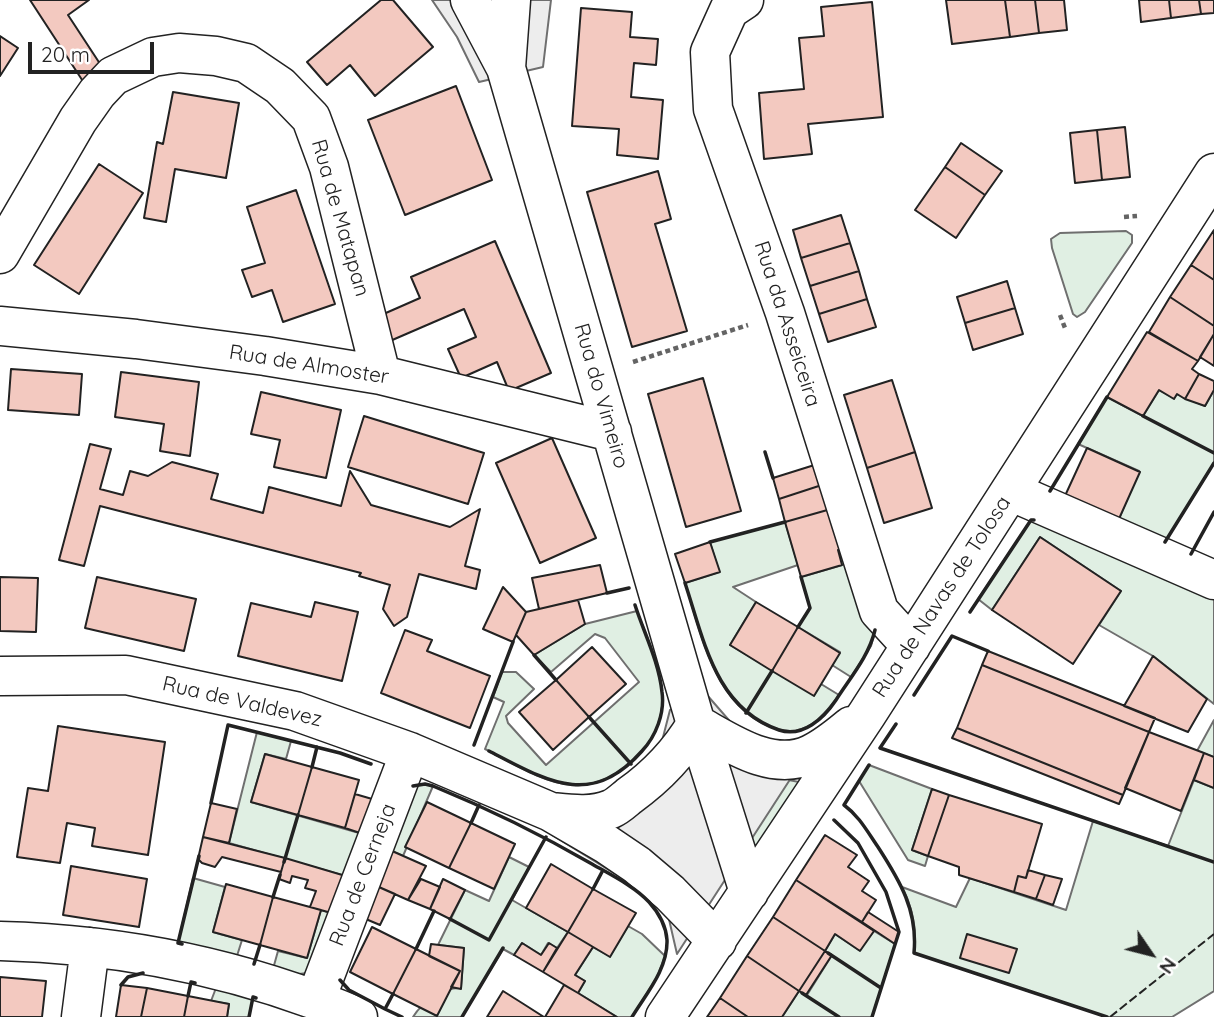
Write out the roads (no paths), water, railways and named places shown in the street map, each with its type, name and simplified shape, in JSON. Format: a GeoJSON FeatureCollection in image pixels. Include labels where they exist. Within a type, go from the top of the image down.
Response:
{"type":"FeatureCollection","features":[{"type":"Feature","properties":{"kind":"street"},"geometry":{"type":"LineString","coordinates":[[470,0],[506,68]]}},
{"type":"Feature","properties":{"kind":"street"},"geometry":{"type":"LineString","coordinates":[[506,68],[511,0]]}},
{"type":"Feature","properties":{"kind":"street","name":"Rua da Asseiceira"},"geometry":{"type":"LineString","coordinates":[[744,0],[730,10],[710,52],[713,109],[785,313],[879,611],[911,646]]}},
{"type":"Feature","properties":{"kind":"street","name":"Rua de Matapan"},"geometry":{"type":"LineString","coordinates":[[0,254],[78,120],[113,76],[153,57],[179,53],[246,62],[280,86],[311,118],[329,167],[381,375]]}},
{"type":"Feature","properties":{"kind":"street","name":"Rua do Vimeiro"},"geometry":{"type":"LineString","coordinates":[[506,68],[696,724],[750,892]]}},
{"type":"Feature","properties":{"kind":"street","name":"Rua de Navas de Tolosa"},"geometry":{"type":"LineString","coordinates":[[665,1017],[867,714],[1214,173]]}},
{"type":"Feature","properties":{"kind":"street","name":"Rua de Almoster"},"geometry":{"type":"LineString","coordinates":[[0,326],[162,342],[381,375],[612,432]]}},
{"type":"Feature","properties":{"kind":"street"},"geometry":{"type":"LineString","coordinates":[[1010,491],[1214,580]]}},
{"type":"Feature","properties":{"kind":"street","name":"Rua de Valdevez"},"geometry":{"type":"LineString","coordinates":[[0,676],[126,676],[295,711],[410,752],[551,812]]}},
{"type":"Feature","properties":{"kind":"street"},"geometry":{"type":"LineString","coordinates":[[551,812],[586,815],[612,809],[642,788],[665,766],[682,747],[696,724],[759,755],[788,760],[810,755],[867,714]]}},
{"type":"Feature","properties":{"kind":"street","name":"Rua de Cerneja"},"geometry":{"type":"LineString","coordinates":[[316,999],[410,752]]}},
{"type":"Feature","properties":{"kind":"street"},"geometry":{"type":"LineString","coordinates":[[551,812],[637,865],[670,893],[717,941]]}},
{"type":"Feature","properties":{"kind":"street"},"geometry":{"type":"LineString","coordinates":[[0,941],[99,948],[201,965],[316,999],[358,1017]]}},
{"type":"Feature","properties":{"kind":"street"},"geometry":{"type":"LineString","coordinates":[[81,1017],[99,948]]}},
{"type":"Feature","properties":{"kind":"street"},"geometry":{"type":"LineString","coordinates":[[99,948],[100,1017]]}}]}
